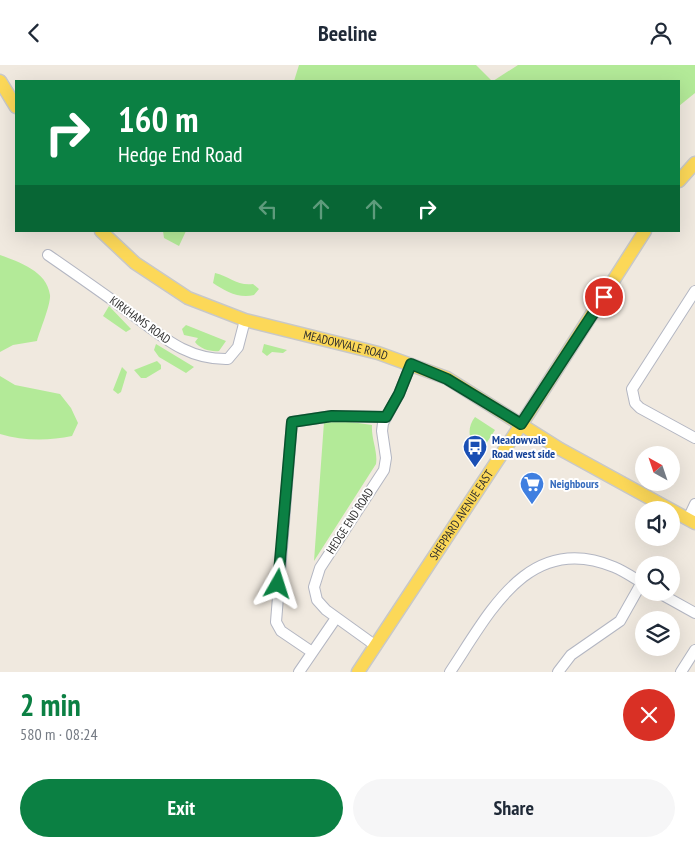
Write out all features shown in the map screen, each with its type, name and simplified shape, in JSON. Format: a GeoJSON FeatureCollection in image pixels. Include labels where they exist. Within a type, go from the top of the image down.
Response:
{"type":"FeatureCollection","features":[{"type":"Feature","properties":{"kind":"main road"},"geometry":{"type":"LineString","coordinates":[[0,81],[15,105]]}},
{"type":"Feature","properties":{"kind":"main road"},"geometry":{"type":"LineString","coordinates":[[680,180],[695,163]]}},
{"type":"Feature","properties":{"kind":"main road","name":"MEADOWVALE ROAD"},"geometry":{"type":"LineString","coordinates":[[102,232],[135,263],[188,298],[245,319],[378,353],[447,379],[564,451],[692,521]]}},
{"type":"Feature","properties":{"kind":"main road","name":"SHEPPARD AVENUE EAST"},"geometry":{"type":"LineString","coordinates":[[358,672],[644,232]]}},
{"type":"Feature","properties":{"kind":"street","name":"KIRKHAMS ROAD"},"geometry":{"type":"LineString","coordinates":[[48,255],[133,315],[166,341],[205,357],[228,359],[240,342],[245,319]]}},
{"type":"Feature","properties":{"kind":"street"},"geometry":{"type":"LineString","coordinates":[[695,291],[632,389],[635,403],[640,408],[695,438]]}},
{"type":"Feature","properties":{"kind":"street","name":"HEDGE END ROAD"},"geometry":{"type":"LineString","coordinates":[[376,646],[336,618],[317,600],[314,587],[316,576],[384,470],[386,458],[382,431],[386,417],[399,394],[411,364]]}},
{"type":"Feature","properties":{"kind":"street"},"geometry":{"type":"LineString","coordinates":[[312,652],[281,631],[276,622],[292,422],[332,416],[386,417]]}},
{"type":"Feature","properties":{"kind":"street"},"geometry":{"type":"LineString","coordinates":[[692,521],[695,504]]}},
{"type":"Feature","properties":{"kind":"street"},"geometry":{"type":"LineString","coordinates":[[450,672],[504,592],[530,571],[554,561],[581,559],[614,567],[635,579]]}},
{"type":"Feature","properties":{"kind":"street"},"geometry":{"type":"LineString","coordinates":[[558,672],[571,655],[620,621],[635,596]]}},
{"type":"Feature","properties":{"kind":"street"},"geometry":{"type":"LineString","coordinates":[[673,601],[695,613]]}},
{"type":"Feature","properties":{"kind":"street"},"geometry":{"type":"LineString","coordinates":[[299,672],[336,618]]}},
{"type":"Feature","properties":{"kind":"street"},"geometry":{"type":"LineString","coordinates":[[681,672],[695,650]]}},
{"type":"Feature","properties":{"kind":"green space"},"geometry":{"type":"Polygon","coordinates":[[[299,65],[476,65],[491,80],[294,80],[299,65]]]}},
{"type":"Feature","properties":{"kind":"green space"},"geometry":{"type":"Polygon","coordinates":[[[518,65],[695,65],[695,93],[680,105],[680,80],[495,80],[518,65]]]}},
{"type":"Feature","properties":{"kind":"green space"},"geometry":{"type":"Polygon","coordinates":[[[163,232],[186,232],[179,246],[164,238],[163,232]]]}},
{"type":"Feature","properties":{"kind":"green space"},"geometry":{"type":"Polygon","coordinates":[[[0,255],[23,264],[38,274],[48,287],[50,299],[37,341],[13,345],[0,352],[0,255]]]}},
{"type":"Feature","properties":{"kind":"green space"},"geometry":{"type":"Polygon","coordinates":[[[215,273],[242,284],[253,284],[259,289],[254,295],[248,296],[232,293],[213,283],[215,273]]]}},
{"type":"Feature","properties":{"kind":"green space"},"geometry":{"type":"Polygon","coordinates":[[[109,306],[131,329],[126,332],[103,316],[109,306]]]}},
{"type":"Feature","properties":{"kind":"green space"},"geometry":{"type":"Polygon","coordinates":[[[186,325],[226,341],[219,351],[200,347],[195,342],[198,338],[184,335],[182,329],[186,325]]]}},
{"type":"Feature","properties":{"kind":"green space"},"geometry":{"type":"Polygon","coordinates":[[[156,344],[194,367],[186,373],[159,357],[154,350],[156,344]]]}},
{"type":"Feature","properties":{"kind":"green space"},"geometry":{"type":"Polygon","coordinates":[[[264,344],[287,350],[283,353],[272,352],[267,356],[262,352],[264,344]]]}},
{"type":"Feature","properties":{"kind":"green space"},"geometry":{"type":"Polygon","coordinates":[[[157,361],[161,365],[161,369],[146,378],[141,378],[134,370],[157,361]]]}},
{"type":"Feature","properties":{"kind":"green space"},"geometry":{"type":"Polygon","coordinates":[[[122,367],[127,372],[121,392],[118,394],[113,390],[122,367]]]}},
{"type":"Feature","properties":{"kind":"green space"},"geometry":{"type":"Polygon","coordinates":[[[0,376],[15,385],[60,394],[71,408],[78,423],[72,436],[36,439],[0,434],[0,376]]]}},
{"type":"Feature","properties":{"kind":"green space"},"geometry":{"type":"Polygon","coordinates":[[[475,417],[495,430],[482,450],[477,448],[470,436],[470,426],[475,417]]]}},
{"type":"Feature","properties":{"kind":"green space"},"geometry":{"type":"Polygon","coordinates":[[[337,420],[372,425],[376,464],[314,561],[324,422],[337,420]]]}},
{"type":"Feature","properties":{"kind":"place","name":"Meadowvale Road west side"},"geometry":{"type":"Point","coordinates":[475,468]}},
{"type":"Feature","properties":{"kind":"place","name":"Neighbours"},"geometry":{"type":"Point","coordinates":[532,505]}},
{"type":"Feature","properties":{"kind":"route"},"geometry":{"type":"LineString","coordinates":[[278,584],[292,422],[332,416],[386,417],[399,394],[411,364],[447,379],[521,424],[604,297]]}}]}
